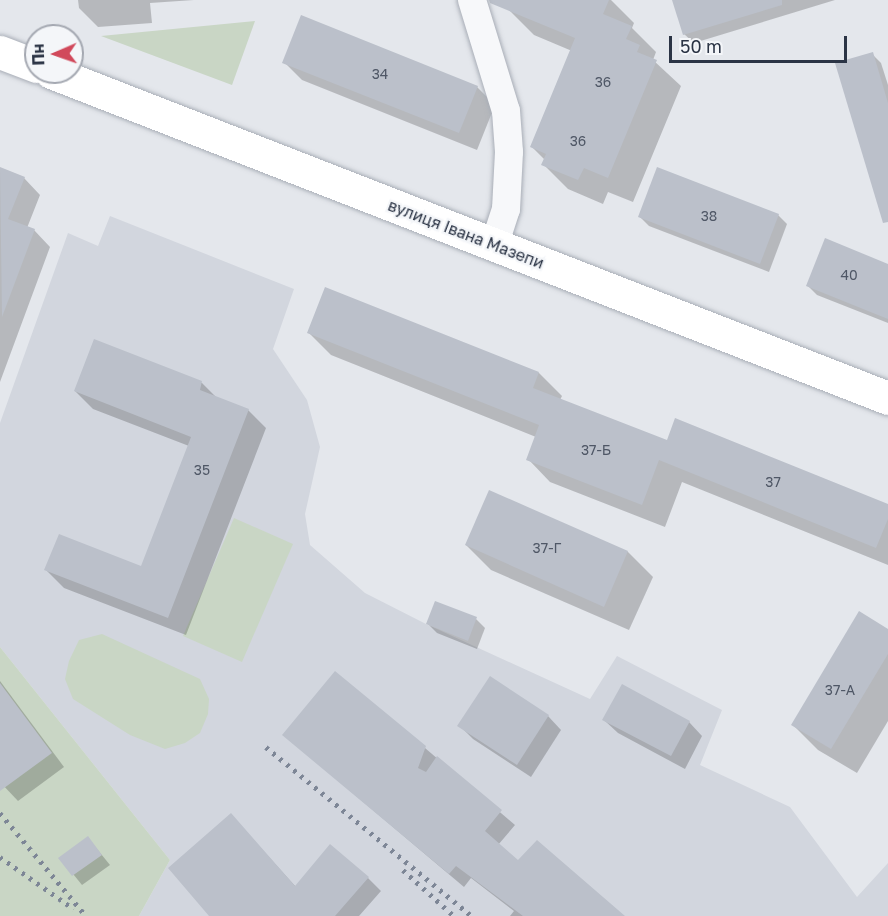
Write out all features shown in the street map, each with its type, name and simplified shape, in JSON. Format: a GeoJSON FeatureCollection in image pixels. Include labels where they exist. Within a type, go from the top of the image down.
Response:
{"type":"FeatureCollection","features":[{"type":"Feature","properties":{"kind":"main road"},"geometry":{"type":"LineString","coordinates":[[0,52],[24,61]]}},
{"type":"Feature","properties":{"kind":"main road","name":"вулиця Івана Мазепи"},"geometry":{"type":"LineString","coordinates":[[82,84],[886,398]]}},
{"type":"Feature","properties":{"kind":"street"},"geometry":{"type":"LineString","coordinates":[[471,0],[506,111],[508,131],[506,209],[494,245]]}},
{"type":"Feature","properties":{"kind":"shaded area"},"geometry":{"type":"Polygon","coordinates":[[[110,216],[294,289],[273,349],[307,400],[320,447],[305,514],[310,545],[365,593],[426,624],[590,699],[617,656],[722,710],[700,765],[790,807],[857,897],[888,863],[888,916],[139,916],[170,860],[0,647],[0,423],[68,233],[98,246],[110,216]]]}},
{"type":"Feature","properties":{"kind":"green space"},"geometry":{"type":"Polygon","coordinates":[[[255,21],[232,85],[101,36],[255,21]]]}},
{"type":"Feature","properties":{"kind":"green space"},"geometry":{"type":"Polygon","coordinates":[[[234,518],[293,544],[242,662],[183,636],[234,518]]]}},
{"type":"Feature","properties":{"kind":"green space"},"geometry":{"type":"Polygon","coordinates":[[[102,634],[200,679],[209,699],[208,714],[200,733],[185,743],[165,749],[130,735],[73,699],[65,679],[69,661],[79,640],[102,634]]]}},
{"type":"Feature","properties":{"kind":"green space"},"geometry":{"type":"Polygon","coordinates":[[[0,647],[170,860],[139,916],[0,916],[0,647]]]}},
{"type":"Feature","properties":{"kind":"building"},"geometry":{"type":"Polygon","coordinates":[[[489,0],[609,0],[603,14],[632,26],[626,39],[640,45],[637,52],[657,60],[608,178],[584,168],[578,180],[541,165],[546,154],[530,147],[575,38],[490,3],[489,0]]]}},
{"type":"Feature","properties":{"kind":"building"},"geometry":{"type":"Polygon","coordinates":[[[672,0],[782,0],[782,5],[683,35],[672,0]]]}},
{"type":"Feature","properties":{"kind":"building"},"geometry":{"type":"Polygon","coordinates":[[[301,15],[478,86],[459,133],[282,63],[301,15]]]}},
{"type":"Feature","properties":{"kind":"building"},"geometry":{"type":"Polygon","coordinates":[[[873,52],[888,103],[888,222],[883,223],[835,63],[873,52]]]}},
{"type":"Feature","properties":{"kind":"building"},"geometry":{"type":"Polygon","coordinates":[[[0,167],[25,177],[8,219],[35,229],[2,317],[0,167]]]}},
{"type":"Feature","properties":{"kind":"building"},"geometry":{"type":"Polygon","coordinates":[[[657,167],[779,214],[760,264],[638,217],[657,167]]]}},
{"type":"Feature","properties":{"kind":"building"},"geometry":{"type":"Polygon","coordinates":[[[825,238],[888,264],[888,319],[806,286],[825,238]]]}},
{"type":"Feature","properties":{"kind":"building"},"geometry":{"type":"Polygon","coordinates":[[[325,287],[539,372],[533,388],[667,440],[675,418],[888,504],[888,519],[876,548],[659,460],[642,505],[526,460],[539,425],[307,333],[325,287]]]}},
{"type":"Feature","properties":{"kind":"building"},"geometry":{"type":"Polygon","coordinates":[[[94,339],[202,381],[200,390],[249,409],[168,618],[44,570],[59,534],[141,566],[191,437],[74,391],[94,339]]]}},
{"type":"Feature","properties":{"kind":"building"},"geometry":{"type":"Polygon","coordinates":[[[489,490],[628,551],[604,607],[465,545],[489,490]]]}},
{"type":"Feature","properties":{"kind":"building"},"geometry":{"type":"Polygon","coordinates":[[[435,601],[477,617],[468,641],[426,624],[435,601]]]}},
{"type":"Feature","properties":{"kind":"building"},"geometry":{"type":"Polygon","coordinates":[[[859,611],[888,629],[888,654],[831,749],[791,725],[859,611]]]}},
{"type":"Feature","properties":{"kind":"building"},"geometry":{"type":"Polygon","coordinates":[[[335,671],[426,746],[418,768],[426,772],[437,756],[502,810],[485,831],[518,860],[537,840],[625,916],[523,916],[456,866],[449,874],[282,735],[335,671]]]}},
{"type":"Feature","properties":{"kind":"building"},"geometry":{"type":"Polygon","coordinates":[[[490,676],[549,715],[517,765],[457,726],[490,676]]]}},
{"type":"Feature","properties":{"kind":"building"},"geometry":{"type":"Polygon","coordinates":[[[0,683],[52,753],[0,791],[0,683]]]}},
{"type":"Feature","properties":{"kind":"building"},"geometry":{"type":"Polygon","coordinates":[[[622,684],[690,721],[671,756],[602,720],[622,684]]]}},
{"type":"Feature","properties":{"kind":"building"},"geometry":{"type":"Polygon","coordinates":[[[231,813],[295,886],[330,844],[369,877],[335,916],[209,916],[168,868],[231,813]]]}},
{"type":"Feature","properties":{"kind":"building"},"geometry":{"type":"Polygon","coordinates":[[[88,836],[102,855],[72,876],[58,858],[88,836]]]}},
{"type":"Feature","properties":{"kind":"railway"},"geometry":{"type":"LineString","coordinates":[[266,747],[472,916]]}},
{"type":"Feature","properties":{"kind":"railway"},"geometry":{"type":"LineString","coordinates":[[0,813],[86,916]]}},
{"type":"Feature","properties":{"kind":"railway"},"geometry":{"type":"LineString","coordinates":[[0,857],[74,909]]}},
{"type":"Feature","properties":{"kind":"railway"},"geometry":{"type":"LineString","coordinates":[[403,870],[454,916]]}}]}
